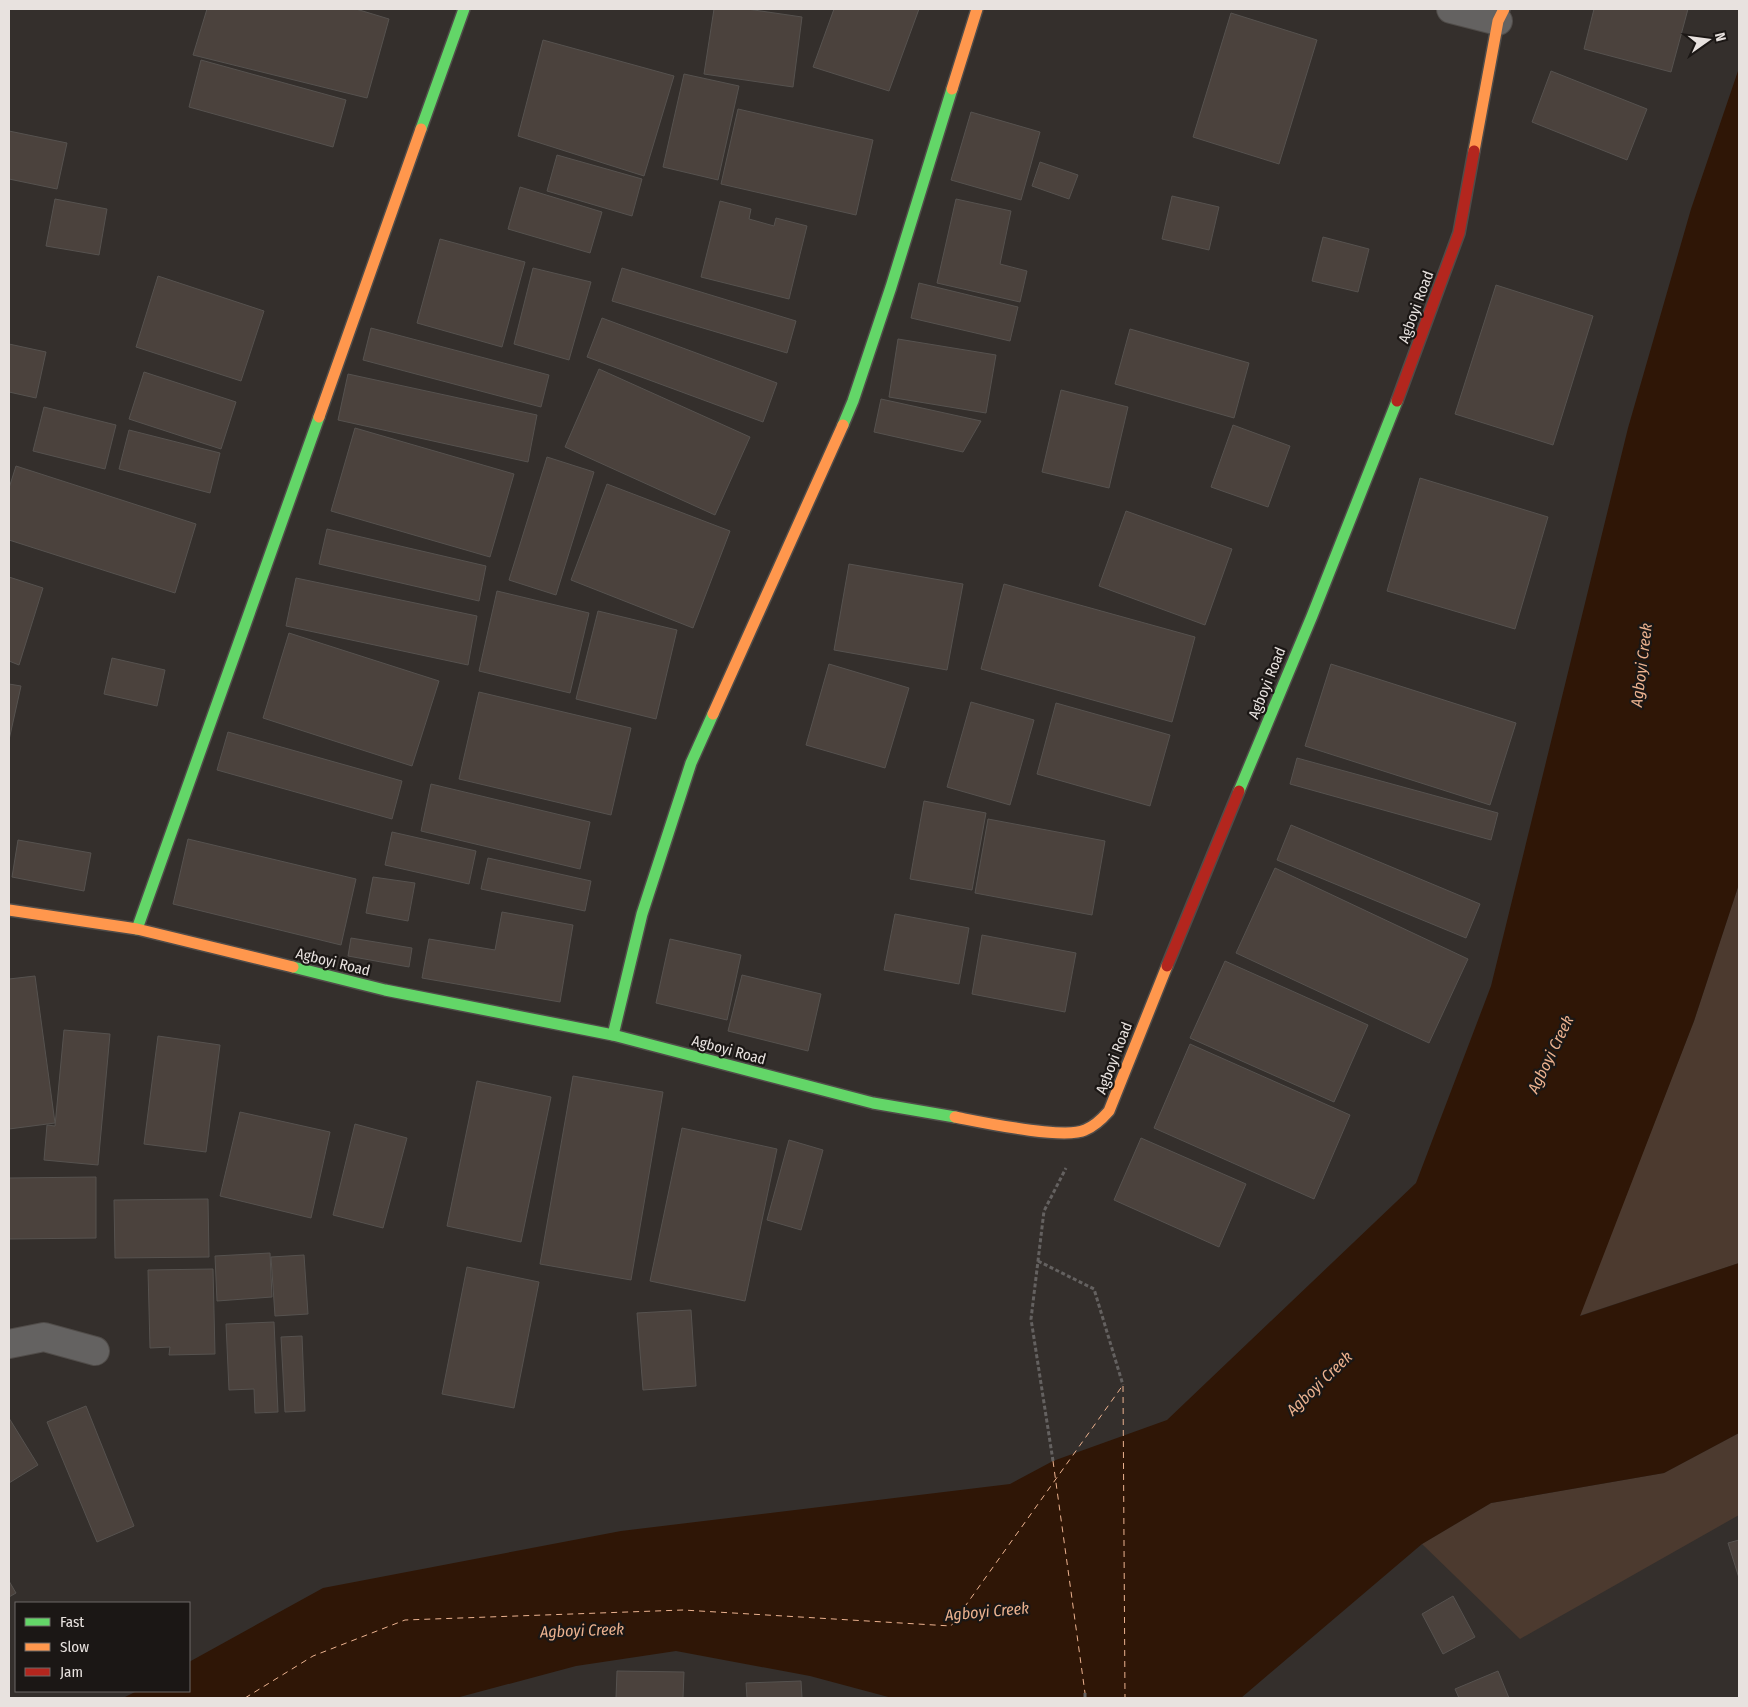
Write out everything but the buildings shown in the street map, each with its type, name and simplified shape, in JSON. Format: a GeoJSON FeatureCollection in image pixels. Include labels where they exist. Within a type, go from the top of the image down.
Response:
{"type":"FeatureCollection","features":[{"type":"Feature","properties":{"kind":"street"},"geometry":{"type":"LineString","coordinates":[[137,929],[464,9]]}},
{"type":"Feature","properties":{"kind":"street"},"geometry":{"type":"LineString","coordinates":[[613,1035],[642,914],[691,763],[853,401],[891,287],[977,9]]}},
{"type":"Feature","properties":{"kind":"street"},"geometry":{"type":"LineString","coordinates":[[1451,9],[1501,15]]}},
{"type":"Feature","properties":{"kind":"street","name":"Agboyi Road"},"geometry":{"type":"LineString","coordinates":[[9,910],[137,929],[385,990],[613,1035],[872,1103],[1016,1128],[1065,1133],[1084,1131],[1100,1121],[1109,1111],[1134,1045],[1312,616],[1396,404],[1459,233],[1501,15]]}},
{"type":"Feature","properties":{"kind":"street"},"geometry":{"type":"LineString","coordinates":[[9,1344],[44,1337],[95,1351]]}},
{"type":"Feature","properties":{"kind":"path"},"geometry":{"type":"LineString","coordinates":[[1054,1461],[1031,1319],[1044,1211],[1084,1131]]}},
{"type":"Feature","properties":{"kind":"path"},"geometry":{"type":"LineString","coordinates":[[1038,1261],[1094,1289],[1123,1385]]}},
{"type":"Feature","properties":{"kind":"path"},"geometry":{"type":"LineString","coordinates":[[1085,1693],[1085,1698]]}},
{"type":"Feature","properties":{"kind":"shaded area"},"geometry":{"type":"Polygon","coordinates":[[[1739,884],[1739,1263],[1579,1316],[1694,1021],[1739,884]]]}},
{"type":"Feature","properties":{"kind":"shaded area"},"geometry":{"type":"Polygon","coordinates":[[[1739,1433],[1739,1515],[1520,1639],[1422,1544],[1491,1503],[1664,1473],[1739,1433]]]}},
{"type":"Feature","properties":{"kind":"water","name":"Agboyi Creek"},"geometry":{"type":"Polygon","coordinates":[[[1739,68],[1739,884],[1694,1021],[1580,1316],[1739,1263],[1739,1433],[1664,1473],[1491,1503],[1422,1544],[1241,1698],[892,1698],[810,1676],[676,1651],[576,1666],[456,1698],[123,1698],[135,1692],[190,1692],[190,1661],[323,1588],[621,1531],[1010,1484],[1053,1461],[1167,1420],[1416,1183],[1491,986],[1628,428],[1691,209],[1739,68]]]}},
{"type":"Feature","properties":{"kind":"ferry route"},"geometry":{"type":"LineString","coordinates":[[245,1698],[313,1656],[405,1620],[683,1610],[951,1626],[1123,1385]]}},
{"type":"Feature","properties":{"kind":"ferry route"},"geometry":{"type":"LineString","coordinates":[[1123,1386],[1125,1698]]}},
{"type":"Feature","properties":{"kind":"ferry route"},"geometry":{"type":"LineString","coordinates":[[1053,1461],[1085,1693]]}},
{"type":"Feature","properties":{"kind":"traffic: fast"},"geometry":{"type":"LineString","coordinates":[[421,129],[464,9]]}},
{"type":"Feature","properties":{"kind":"traffic: fast"},"geometry":{"type":"LineString","coordinates":[[843,425],[853,401],[891,287],[952,89]]}},
{"type":"Feature","properties":{"kind":"traffic: fast"},"geometry":{"type":"LineString","coordinates":[[1239,791],[1312,616],[1397,401]]}},
{"type":"Feature","properties":{"kind":"traffic: fast"},"geometry":{"type":"LineString","coordinates":[[137,929],[319,417]]}},
{"type":"Feature","properties":{"kind":"traffic: fast"},"geometry":{"type":"LineString","coordinates":[[613,1035],[642,914],[691,763],[713,714]]}},
{"type":"Feature","properties":{"kind":"traffic: fast"},"geometry":{"type":"LineString","coordinates":[[293,967],[385,990],[613,1035],[873,1103],[955,1117]]}},
{"type":"Feature","properties":{"kind":"traffic: slow"},"geometry":{"type":"LineString","coordinates":[[952,89],[977,9]]}},
{"type":"Feature","properties":{"kind":"traffic: slow"},"geometry":{"type":"LineString","coordinates":[[1474,151],[1498,21],[1504,9]]}},
{"type":"Feature","properties":{"kind":"traffic: slow"},"geometry":{"type":"LineString","coordinates":[[319,417],[421,129]]}},
{"type":"Feature","properties":{"kind":"traffic: slow"},"geometry":{"type":"LineString","coordinates":[[713,714],[843,425]]}},
{"type":"Feature","properties":{"kind":"traffic: slow"},"geometry":{"type":"LineString","coordinates":[[9,910],[137,929],[293,967]]}},
{"type":"Feature","properties":{"kind":"traffic: slow"},"geometry":{"type":"LineString","coordinates":[[955,1117],[1002,1126],[1059,1133],[1074,1133],[1085,1130],[1095,1124],[1109,1111],[1167,966]]}},
{"type":"Feature","properties":{"kind":"traffic: jam"},"geometry":{"type":"LineString","coordinates":[[1397,401],[1459,233],[1474,151]]}},
{"type":"Feature","properties":{"kind":"traffic: jam"},"geometry":{"type":"LineString","coordinates":[[1167,966],[1239,791]]}}]}
